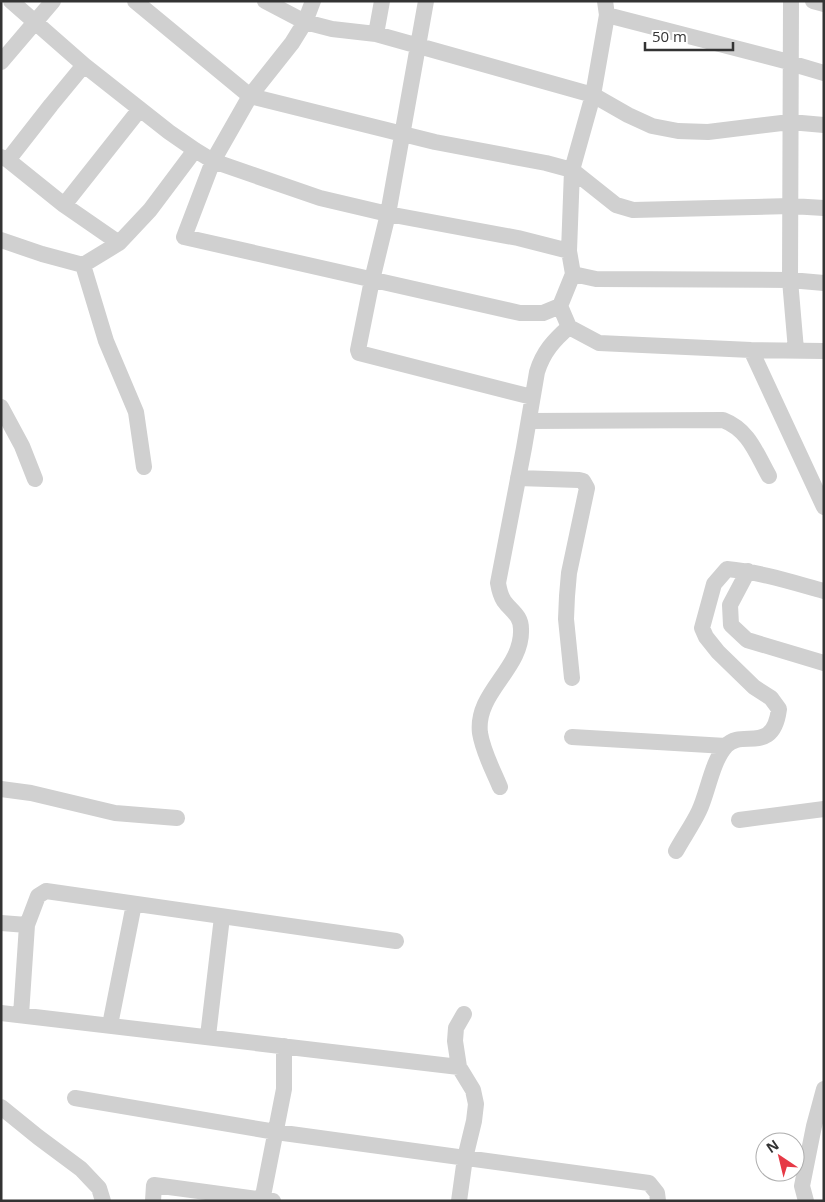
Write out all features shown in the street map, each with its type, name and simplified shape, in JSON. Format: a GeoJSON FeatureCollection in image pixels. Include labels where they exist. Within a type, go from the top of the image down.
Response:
{"type":"FeatureCollection","features":[{"type":"Feature","properties":{"kind":"street"},"geometry":{"type":"LineString","coordinates":[[11,1],[84,65],[195,150],[213,161],[320,198],[388,214],[518,238],[569,250]]}},
{"type":"Feature","properties":{"kind":"street"},"geometry":{"type":"LineString","coordinates":[[1,62],[53,1]]}},
{"type":"Feature","properties":{"kind":"street"},"geometry":{"type":"LineString","coordinates":[[135,1],[250,96],[435,142],[546,163],[572,170],[616,205],[633,210],[790,206],[824,208]]}},
{"type":"Feature","properties":{"kind":"street"},"geometry":{"type":"LineString","coordinates":[[265,1],[305,22],[332,29],[376,34],[593,95],[652,126],[678,131],[708,132],[790,122],[824,125]]}},
{"type":"Feature","properties":{"kind":"street"},"geometry":{"type":"LineString","coordinates":[[313,1],[305,22],[292,43],[250,96],[213,161],[184,237],[520,313],[543,313],[560,306],[574,274],[569,250],[572,170],[593,95],[606,8],[824,73]]}},
{"type":"Feature","properties":{"kind":"street"},"geometry":{"type":"LineString","coordinates":[[376,34],[382,1]]}},
{"type":"Feature","properties":{"kind":"street"},"geometry":{"type":"LineString","coordinates":[[426,1],[388,214],[372,280],[358,349],[359,353],[532,397]]}},
{"type":"Feature","properties":{"kind":"street"},"geometry":{"type":"LineString","coordinates":[[791,1],[790,280],[796,350]]}},
{"type":"Feature","properties":{"kind":"street"},"geometry":{"type":"LineString","coordinates":[[813,1],[824,4]]}},
{"type":"Feature","properties":{"kind":"street"},"geometry":{"type":"LineString","coordinates":[[84,65],[5,159],[64,205],[120,243]]}},
{"type":"Feature","properties":{"kind":"street"},"geometry":{"type":"LineString","coordinates":[[64,205],[140,109]]}},
{"type":"Feature","properties":{"kind":"street"},"geometry":{"type":"LineString","coordinates":[[1,240],[83,265],[120,243],[150,210],[195,150]]}},
{"type":"Feature","properties":{"kind":"street"},"geometry":{"type":"LineString","coordinates":[[83,265],[106,341],[136,412],[144,467]]}},
{"type":"Feature","properties":{"kind":"street"},"geometry":{"type":"LineString","coordinates":[[574,274],[596,279],[790,280],[824,283]]}},
{"type":"Feature","properties":{"kind":"street"},"geometry":{"type":"LineString","coordinates":[[560,306],[569,326],[599,343],[751,350],[824,351]]}},
{"type":"Feature","properties":{"kind":"street"},"geometry":{"type":"LineString","coordinates":[[500,787],[482,742],[480,725],[486,704],[514,659],[520,644],[521,628],[519,617],[505,602],[498,583],[537,372],[544,354],[555,339],[569,326]]}},
{"type":"Feature","properties":{"kind":"street"},"geometry":{"type":"LineString","coordinates":[[751,350],[824,507]]}},
{"type":"Feature","properties":{"kind":"street"},"geometry":{"type":"LineString","coordinates":[[1,407],[22,446],[35,479]]}},
{"type":"Feature","properties":{"kind":"street"},"geometry":{"type":"LineString","coordinates":[[529,421],[723,420],[736,426],[745,434],[769,476]]}},
{"type":"Feature","properties":{"kind":"street"},"geometry":{"type":"LineString","coordinates":[[518,478],[579,480],[587,488],[566,596],[566,619],[572,678]]}},
{"type":"Feature","properties":{"kind":"street"},"geometry":{"type":"LineString","coordinates":[[676,851],[699,812],[719,757],[726,746],[735,741],[758,739],[770,732],[778,721],[779,709],[771,698],[754,687],[718,652],[706,637],[702,628],[714,584],[726,569],[773,576],[824,591]]}},
{"type":"Feature","properties":{"kind":"street"},"geometry":{"type":"LineString","coordinates":[[748,571],[730,605],[731,625],[747,640],[824,664]]}},
{"type":"Feature","properties":{"kind":"street"},"geometry":{"type":"LineString","coordinates":[[572,736],[726,746]]}},
{"type":"Feature","properties":{"kind":"street"},"geometry":{"type":"LineString","coordinates":[[1,789],[31,792],[115,813],[177,818]]}},
{"type":"Feature","properties":{"kind":"street"},"geometry":{"type":"LineString","coordinates":[[739,820],[824,809]]}},
{"type":"Feature","properties":{"kind":"street"},"geometry":{"type":"LineString","coordinates":[[21,1016],[27,925],[38,896],[46,891],[396,942]]}},
{"type":"Feature","properties":{"kind":"street"},"geometry":{"type":"LineString","coordinates":[[110,1025],[134,904]]}},
{"type":"Feature","properties":{"kind":"street"},"geometry":{"type":"LineString","coordinates":[[208,1036],[222,916]]}},
{"type":"Feature","properties":{"kind":"street"},"geometry":{"type":"LineString","coordinates":[[1,923],[27,925]]}},
{"type":"Feature","properties":{"kind":"street"},"geometry":{"type":"LineString","coordinates":[[1,1013],[459,1067]]}},
{"type":"Feature","properties":{"kind":"street"},"geometry":{"type":"LineString","coordinates":[[460,1201],[465,1158],[476,1104],[473,1090],[459,1067],[455,1041],[456,1028],[464,1014]]}},
{"type":"Feature","properties":{"kind":"street"},"geometry":{"type":"LineString","coordinates":[[153,1201],[154,1185],[211,1197],[266,1200],[284,1089],[284,1046]]}},
{"type":"Feature","properties":{"kind":"street"},"geometry":{"type":"LineString","coordinates":[[806,1201],[802,1186],[814,1126],[824,1089]]}},
{"type":"Feature","properties":{"kind":"street"},"geometry":{"type":"LineString","coordinates":[[75,1098],[276,1132],[649,1183],[657,1193],[658,1201]]}},
{"type":"Feature","properties":{"kind":"street"},"geometry":{"type":"LineString","coordinates":[[1,1107],[81,1168],[99,1188],[103,1201]]}}]}
